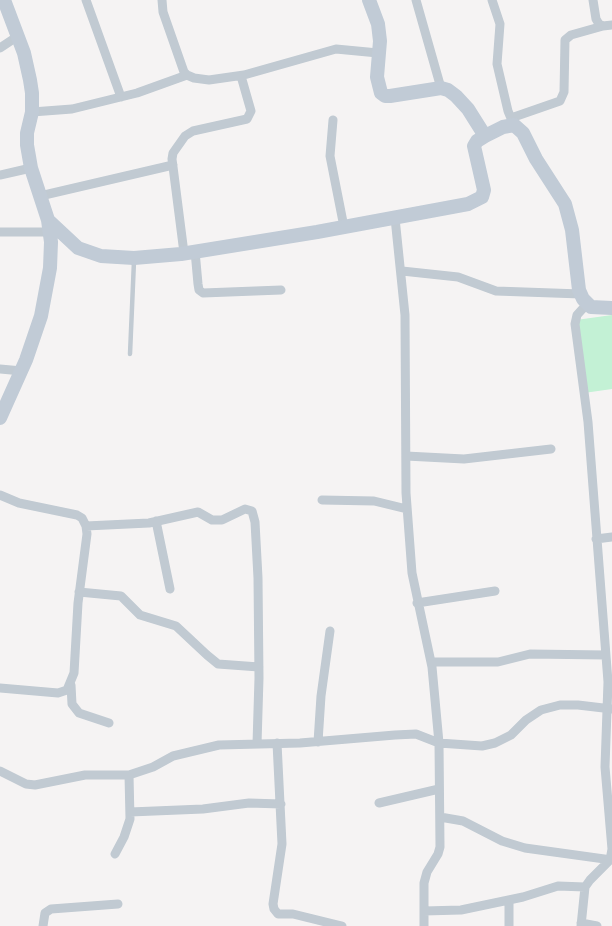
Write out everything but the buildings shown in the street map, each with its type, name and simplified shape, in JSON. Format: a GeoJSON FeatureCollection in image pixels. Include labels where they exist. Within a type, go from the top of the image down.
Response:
{"type":"FeatureCollection","features":[{"type":"Feature","properties":{"kind":"street"},"geometry":{"type":"LineString","coordinates":[[0,418],[22,371],[40,316],[50,268],[49,226],[31,168],[27,139],[32,112],[30,80],[24,53],[4,0]]}},
{"type":"Feature","properties":{"kind":"street"},"geometry":{"type":"LineString","coordinates":[[86,0],[121,97]]}},
{"type":"Feature","properties":{"kind":"street"},"geometry":{"type":"LineString","coordinates":[[162,0],[163,12],[187,75]]}},
{"type":"Feature","properties":{"kind":"street"},"geometry":{"type":"LineString","coordinates":[[369,0],[378,24],[380,41],[377,77],[381,93],[385,96],[441,88],[456,96],[485,136]]}},
{"type":"Feature","properties":{"kind":"street"},"geometry":{"type":"LineString","coordinates":[[416,0],[441,88]]}},
{"type":"Feature","properties":{"kind":"street"},"geometry":{"type":"LineString","coordinates":[[492,0],[500,24],[497,64],[512,121],[523,133],[536,159],[565,204],[584,299],[591,307],[612,309]]}},
{"type":"Feature","properties":{"kind":"street"},"geometry":{"type":"LineString","coordinates":[[593,0],[596,19],[607,26]]}},
{"type":"Feature","properties":{"kind":"street"},"geometry":{"type":"LineString","coordinates":[[0,232],[49,226],[78,248],[101,256],[134,258],[189,252],[344,227],[468,204],[482,197],[483,183],[474,153],[477,141],[512,121],[560,101],[564,92],[565,40],[571,35],[607,26]]}},
{"type":"Feature","properties":{"kind":"street"},"geometry":{"type":"LineString","coordinates":[[0,48],[18,36]]}},
{"type":"Feature","properties":{"kind":"street"},"geometry":{"type":"LineString","coordinates":[[32,112],[72,109],[156,87],[187,75],[209,80],[241,76],[336,50],[378,52]]}},
{"type":"Feature","properties":{"kind":"street"},"geometry":{"type":"LineString","coordinates":[[241,76],[250,104],[250,116],[241,121],[188,133],[173,153],[173,165],[189,252],[198,284],[203,293],[281,290]]}},
{"type":"Feature","properties":{"kind":"street"},"geometry":{"type":"LineString","coordinates":[[333,120],[330,156],[344,227]]}},
{"type":"Feature","properties":{"kind":"street"},"geometry":{"type":"LineString","coordinates":[[40,196],[173,165]]}},
{"type":"Feature","properties":{"kind":"street"},"geometry":{"type":"LineString","coordinates":[[0,175],[31,168]]}},
{"type":"Feature","properties":{"kind":"street"},"geometry":{"type":"LineString","coordinates":[[395,218],[402,271],[407,367],[407,509],[412,573],[431,662],[439,743],[440,847],[427,872],[423,895],[424,926]]}},
{"type":"Feature","properties":{"kind":"street"},"geometry":{"type":"LineString","coordinates":[[402,271],[452,276],[496,291],[584,299]]}},
{"type":"Feature","properties":{"kind":"street"},"geometry":{"type":"LineString","coordinates":[[584,299],[575,324],[588,422],[610,708],[605,768],[611,860],[585,887],[581,925],[597,926]]}},
{"type":"Feature","properties":{"kind":"street"},"geometry":{"type":"LineString","coordinates":[[0,369],[22,371]]}},
{"type":"Feature","properties":{"kind":"street"},"geometry":{"type":"LineString","coordinates":[[406,456],[464,459],[551,449]]}},
{"type":"Feature","properties":{"kind":"street"},"geometry":{"type":"LineString","coordinates":[[0,495],[19,503],[77,515],[82,518],[87,534],[79,592],[74,673],[71,683],[67,690],[58,693],[0,688]]}},
{"type":"Feature","properties":{"kind":"street"},"geometry":{"type":"LineString","coordinates":[[322,500],[374,501],[407,509]]}},
{"type":"Feature","properties":{"kind":"street"},"geometry":{"type":"LineString","coordinates":[[86,526],[156,521],[198,512],[208,520],[222,520],[245,509],[252,511],[255,522],[259,668],[257,744]]}},
{"type":"Feature","properties":{"kind":"street"},"geometry":{"type":"LineString","coordinates":[[156,521],[170,589]]}},
{"type":"Feature","properties":{"kind":"street"},"geometry":{"type":"LineString","coordinates":[[596,539],[612,537]]}},
{"type":"Feature","properties":{"kind":"street"},"geometry":{"type":"LineString","coordinates":[[417,603],[495,591]]}},
{"type":"Feature","properties":{"kind":"street"},"geometry":{"type":"LineString","coordinates":[[79,592],[121,596],[140,615],[177,626],[218,664],[259,668]]}},
{"type":"Feature","properties":{"kind":"street"},"geometry":{"type":"LineString","coordinates":[[318,741],[321,696],[330,632]]}},
{"type":"Feature","properties":{"kind":"street"},"geometry":{"type":"LineString","coordinates":[[431,662],[498,662],[530,654],[606,655]]}},
{"type":"Feature","properties":{"kind":"street"},"geometry":{"type":"LineString","coordinates":[[71,683],[72,704],[79,713],[109,723]]}},
{"type":"Feature","properties":{"kind":"street"},"geometry":{"type":"LineString","coordinates":[[0,771],[26,784],[35,785],[86,775],[129,775],[153,767],[173,756],[219,745],[416,734],[439,743],[482,746],[495,743],[511,735],[526,720],[541,710],[560,705],[610,708]]}},
{"type":"Feature","properties":{"kind":"street"},"geometry":{"type":"LineString","coordinates":[[277,743],[282,844],[274,909],[278,914],[293,914],[342,926]]}},
{"type":"Feature","properties":{"kind":"street"},"geometry":{"type":"LineString","coordinates":[[115,854],[128,827],[129,775]]}},
{"type":"Feature","properties":{"kind":"street"},"geometry":{"type":"LineString","coordinates":[[379,803],[439,789]]}},
{"type":"Feature","properties":{"kind":"street"},"geometry":{"type":"LineString","coordinates":[[130,812],[193,810],[249,803],[281,804]]}},
{"type":"Feature","properties":{"kind":"street"},"geometry":{"type":"LineString","coordinates":[[440,817],[463,821],[502,841],[525,848],[611,860]]}},
{"type":"Feature","properties":{"kind":"street"},"geometry":{"type":"LineString","coordinates":[[424,910],[461,910],[509,900],[558,886],[585,887]]}},
{"type":"Feature","properties":{"kind":"street"},"geometry":{"type":"LineString","coordinates":[[509,900],[509,926]]}},
{"type":"Feature","properties":{"kind":"street"},"geometry":{"type":"LineString","coordinates":[[43,926],[45,913],[51,909],[118,904]]}},
{"type":"Feature","properties":{"kind":"lane"},"geometry":{"type":"LineString","coordinates":[[130,354],[134,258]]}},
{"type":"Feature","properties":{"kind":"green space"},"geometry":{"type":"Polygon","coordinates":[[[612,315],[612,389],[584,393],[576,320],[612,315]]]}}]}
